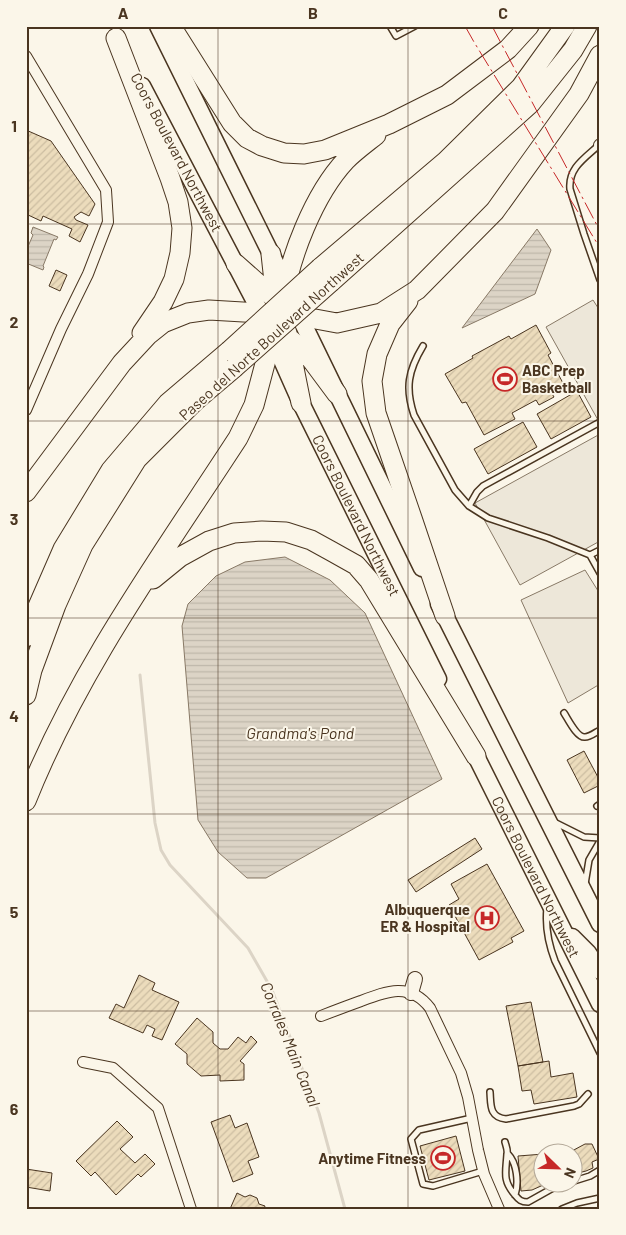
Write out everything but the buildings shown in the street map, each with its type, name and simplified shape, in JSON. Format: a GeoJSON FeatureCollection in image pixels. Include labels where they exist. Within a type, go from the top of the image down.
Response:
{"type":"FeatureCollection","features":[{"type":"Feature","properties":{"kind":"highway"},"geometry":{"type":"LineString","coordinates":[[171,26],[232,123],[247,138],[262,146],[284,153],[304,154],[324,150],[389,124],[447,95],[508,49],[529,26]]}},
{"type":"Feature","properties":{"kind":"highway","name":"Paseo del Norte Boulevard Northwest"},"geometry":{"type":"LineString","coordinates":[[26,695],[32,670],[56,605],[83,545],[137,459],[195,401],[232,359],[326,275],[521,87],[565,26]]}},
{"type":"Feature","properties":{"kind":"highway","name":"Paseo del Norte Boulevard Northwest"},"geometry":{"type":"LineString","coordinates":[[326,275],[530,104],[573,50],[587,26]]}},
{"type":"Feature","properties":{"kind":"highway"},"geometry":{"type":"LineString","coordinates":[[26,492],[122,363],[163,302],[174,279],[180,253],[182,228],[178,202],[114,32]]}},
{"type":"Feature","properties":{"kind":"highway"},"geometry":{"type":"LineString","coordinates":[[445,616],[376,414],[372,381],[377,354],[390,324],[417,290],[495,211],[580,94],[600,55]]}},
{"type":"Feature","properties":{"kind":"highway"},"geometry":{"type":"LineString","coordinates":[[282,297],[309,218],[327,185],[346,160],[389,124]]}},
{"type":"Feature","properties":{"kind":"highway"},"geometry":{"type":"LineString","coordinates":[[26,801],[68,709],[112,632],[238,438],[254,405],[283,320],[282,297],[271,254]]}},
{"type":"Feature","properties":{"kind":"highway"},"geometry":{"type":"LineString","coordinates":[[236,264],[282,297],[300,316],[337,323],[381,312],[417,290]]}},
{"type":"Feature","properties":{"kind":"highway"},"geometry":{"type":"LineString","coordinates":[[122,363],[148,336],[164,323],[188,313],[209,310],[261,313],[278,333],[308,355],[337,394]]}},
{"type":"Feature","properties":{"kind":"highway"},"geometry":{"type":"LineString","coordinates":[[278,333],[301,403]]}},
{"type":"Feature","properties":{"kind":"highway","name":"Paseo del Norte Boulevard Northwest"},"geometry":{"type":"LineString","coordinates":[[26,636],[63,550],[112,470],[168,403],[232,359]]}},
{"type":"Feature","properties":{"kind":"highway"},"geometry":{"type":"LineString","coordinates":[[139,591],[180,557],[209,542],[234,533],[286,532],[311,540],[356,565],[369,580],[476,756]]}},
{"type":"Feature","properties":{"kind":"main road"},"geometry":{"type":"LineString","coordinates":[[158,26],[271,254]]}},
{"type":"Feature","properties":{"kind":"main road","name":"Coors Boulevard Northwest"},"geometry":{"type":"LineString","coordinates":[[114,32],[261,313]]}},
{"type":"Feature","properties":{"kind":"main road"},"geometry":{"type":"LineString","coordinates":[[300,316],[445,616],[600,924]]}},
{"type":"Feature","properties":{"kind":"main road","name":"Coors Boulevard Northwest"},"geometry":{"type":"LineString","coordinates":[[301,403],[600,1004]]}},
{"type":"Feature","properties":{"kind":"main road"},"geometry":{"type":"LineString","coordinates":[[563,929],[588,953],[600,971]]}},
{"type":"Feature","properties":{"kind":"street"},"geometry":{"type":"LineString","coordinates":[[26,56],[106,190],[108,222],[88,274],[61,329],[26,410]]}},
{"type":"Feature","properties":{"kind":"street"},"geometry":{"type":"LineString","coordinates":[[411,993],[415,979]]}},
{"type":"Feature","properties":{"kind":"street"},"geometry":{"type":"LineString","coordinates":[[320,1016],[385,992],[402,991],[411,993],[425,1002],[430,1008],[456,1061],[467,1091],[483,1171],[500,1209]]}},
{"type":"Feature","properties":{"kind":"street"},"geometry":{"type":"LineString","coordinates":[[83,1062],[114,1068],[158,1108],[191,1209]]}},
{"type":"Feature","properties":{"kind":"lane"},"geometry":{"type":"LineString","coordinates":[[390,26],[396,36],[415,26]]}},
{"type":"Feature","properties":{"kind":"lane"},"geometry":{"type":"LineString","coordinates":[[599,145],[574,170],[571,175],[570,189],[600,280]]}},
{"type":"Feature","properties":{"kind":"lane"},"geometry":{"type":"LineString","coordinates":[[423,346],[413,365],[410,376],[409,396],[414,415],[455,490],[469,506],[488,518],[548,538],[590,555],[600,573]]}},
{"type":"Feature","properties":{"kind":"lane"},"geometry":{"type":"LineString","coordinates":[[469,506],[483,486],[600,422]]}},
{"type":"Feature","properties":{"kind":"lane"},"geometry":{"type":"LineString","coordinates":[[590,555],[600,550]]}},
{"type":"Feature","properties":{"kind":"lane"},"geometry":{"type":"LineString","coordinates":[[564,713],[578,736],[588,736],[600,730]]}},
{"type":"Feature","properties":{"kind":"lane"},"geometry":{"type":"LineString","coordinates":[[546,818],[584,838],[600,840],[589,860],[584,892]]}},
{"type":"Feature","properties":{"kind":"lane"},"geometry":{"type":"LineString","coordinates":[[548,900],[546,932],[549,947],[600,1053]]}},
{"type":"Feature","properties":{"kind":"lane"},"geometry":{"type":"LineString","coordinates":[[490,1092],[492,1110],[501,1119],[574,1106],[580,1104],[588,1094]]}},
{"type":"Feature","properties":{"kind":"lane"},"geometry":{"type":"LineString","coordinates":[[472,1118],[419,1130],[411,1139],[423,1184],[433,1186],[483,1171]]}},
{"type":"Feature","properties":{"kind":"lane"},"geometry":{"type":"LineString","coordinates":[[505,1142],[508,1154],[512,1159],[518,1184],[515,1195]]}},
{"type":"Feature","properties":{"kind":"lane"},"geometry":{"type":"LineString","coordinates":[[508,1154],[506,1160],[508,1186],[520,1201],[528,1202],[546,1192]]}},
{"type":"Feature","properties":{"kind":"lane"},"geometry":{"type":"LineString","coordinates":[[584,1178],[600,1170]]}},
{"type":"Feature","properties":{"kind":"lane"},"geometry":{"type":"LineString","coordinates":[[562,1209],[577,1203],[600,1198]]}},
{"type":"Feature","properties":{"kind":"shaded area"},"geometry":{"type":"Polygon","coordinates":[[[593,300],[600,311],[600,419],[598,420],[546,327],[593,300]]]}},
{"type":"Feature","properties":{"kind":"shaded area"},"geometry":{"type":"Polygon","coordinates":[[[600,434],[600,541],[520,585],[475,503],[600,434]]]}},
{"type":"Feature","properties":{"kind":"shaded area"},"geometry":{"type":"Polygon","coordinates":[[[585,570],[600,594],[600,684],[568,703],[521,600],[585,570]]]}},
{"type":"Feature","properties":{"kind":"water"},"geometry":{"type":"Polygon","coordinates":[[[33,227],[58,237],[56,240],[54,239],[43,270],[26,263],[26,251],[33,235],[31,233],[33,227]]]}},
{"type":"Feature","properties":{"kind":"water"},"geometry":{"type":"Polygon","coordinates":[[[537,229],[551,250],[535,294],[462,328],[537,229]]]}},
{"type":"Feature","properties":{"kind":"water","name":"Grandma's Pond"},"geometry":{"type":"Polygon","coordinates":[[[285,557],[330,580],[365,613],[442,779],[266,878],[247,878],[218,852],[198,820],[182,626],[188,604],[216,576],[245,562],[285,557]]]}},
{"type":"Feature","properties":{"kind":"waterway","name":"Corrales Main Canal"},"geometry":{"type":"LineString","coordinates":[[140,675],[155,823],[161,850],[170,865],[248,948],[272,990],[319,1113],[345,1209]]}},
{"type":"Feature","properties":{"kind":"power"},"geometry":{"type":"LineString","coordinates":[[465,26],[600,248]]}},
{"type":"Feature","properties":{"kind":"power"},"geometry":{"type":"LineString","coordinates":[[492,26],[600,231]]}},
{"type":"Feature","properties":{"kind":"place","name":"ABC Prep Basketball"},"geometry":{"type":"Point","coordinates":[505,379]}},
{"type":"Feature","properties":{"kind":"place","name":"Albuquerque ER & Hospital"},"geometry":{"type":"Point","coordinates":[487,918]}},
{"type":"Feature","properties":{"kind":"place","name":"Anytime Fitness"},"geometry":{"type":"Point","coordinates":[443,1158]}}]}
